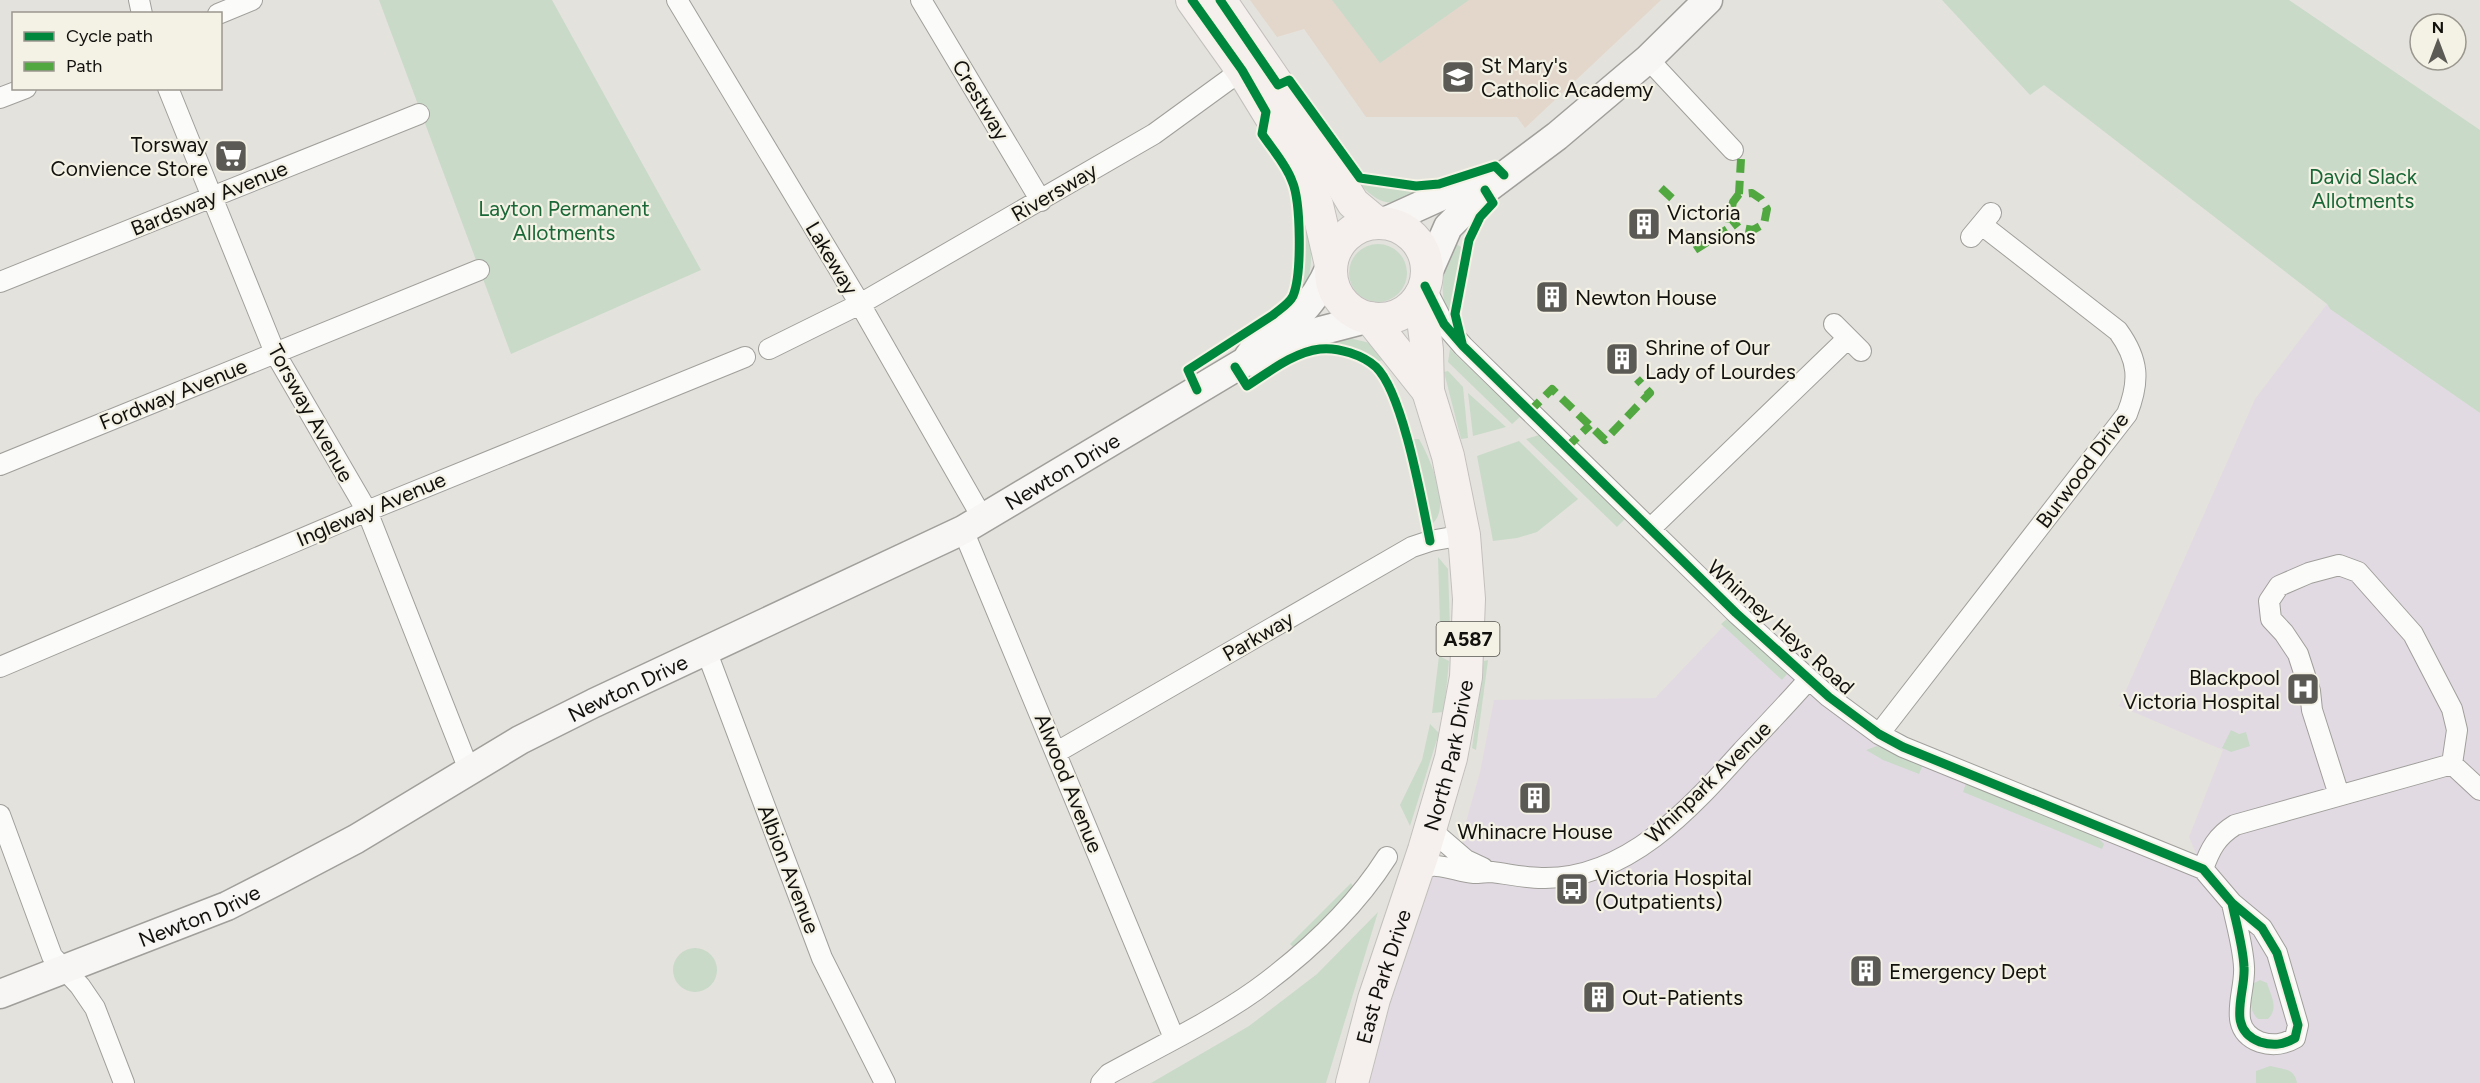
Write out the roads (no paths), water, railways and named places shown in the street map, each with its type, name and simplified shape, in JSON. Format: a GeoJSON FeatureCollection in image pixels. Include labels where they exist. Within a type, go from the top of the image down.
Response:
{"type":"FeatureCollection","features":[{"type":"Feature","properties":{"kind":"main road"},"geometry":{"type":"LineString","coordinates":[[1192,0],[1242,70],[1299,163],[1312,191],[1331,265],[1333,285],[1339,297],[1354,312],[1370,318],[1386,318],[1402,313],[1424,286],[1448,226],[1500,179],[1557,136],[1648,58],[1708,0]]}},
{"type":"Feature","properties":{"kind":"main road"},"geometry":{"type":"LineString","coordinates":[[1220,0],[1309,130],[1353,203],[1380,223],[1402,229],[1416,240],[1425,256],[1424,286]]}},
{"type":"Feature","properties":{"kind":"main road"},"geometry":{"type":"LineString","coordinates":[[1331,265],[1334,254],[1346,236],[1365,225],[1380,223],[1457,189],[1500,179]]}},
{"type":"Feature","properties":{"kind":"main road","name":"Newton Drive"},"geometry":{"type":"LineString","coordinates":[[0,994],[227,906],[356,839],[520,740],[973,525],[1246,361],[1253,348],[1298,315],[1306,306],[1321,288],[1331,265]]}},
{"type":"Feature","properties":{"kind":"main road","name":"North Park Drive"},"geometry":{"type":"LineString","coordinates":[[1417,870],[1451,758],[1466,677],[1469,599],[1464,535],[1448,456],[1428,391],[1424,286]]}},
{"type":"Feature","properties":{"kind":"main road","name":"Newton Drive"},"geometry":{"type":"LineString","coordinates":[[1246,361],[1262,363],[1320,331],[1370,318]]}},
{"type":"Feature","properties":{"kind":"main road","name":"North Park Drive"},"geometry":{"type":"LineString","coordinates":[[1370,318],[1428,391]]}},
{"type":"Feature","properties":{"kind":"main road","name":"East Park Drive"},"geometry":{"type":"LineString","coordinates":[[1352,1083],[1374,999],[1417,870]]}},
{"type":"Feature","properties":{"kind":"street"},"geometry":{"type":"LineString","coordinates":[[222,12],[252,0]]}},
{"type":"Feature","properties":{"kind":"street","name":"Lakeway"},"geometry":{"type":"LineString","coordinates":[[677,0],[860,304],[973,525]]}},
{"type":"Feature","properties":{"kind":"street","name":"Crestway"},"geometry":{"type":"LineString","coordinates":[[921,0],[1041,201]]}},
{"type":"Feature","properties":{"kind":"street"},"geometry":{"type":"LineString","coordinates":[[1648,58],[1733,150]]}},
{"type":"Feature","properties":{"kind":"street","name":"Riversway"},"geometry":{"type":"LineString","coordinates":[[860,304],[1154,134],[1242,70]]}},
{"type":"Feature","properties":{"kind":"street"},"geometry":{"type":"LineString","coordinates":[[0,99],[21,90]]}},
{"type":"Feature","properties":{"kind":"street","name":"Torsway Avenue"},"geometry":{"type":"LineString","coordinates":[[169,90],[275,353],[367,510],[469,770]]}},
{"type":"Feature","properties":{"kind":"street","name":"Bardsway Avenue"},"geometry":{"type":"LineString","coordinates":[[0,282],[419,114]]}},
{"type":"Feature","properties":{"kind":"street","name":"Burwood Drive"},"geometry":{"type":"LineString","coordinates":[[1879,734],[2127,414],[2134,398],[2135,363],[2129,346],[2118,331],[1982,225]]}},
{"type":"Feature","properties":{"kind":"street","name":"Fordway Avenue"},"geometry":{"type":"LineString","coordinates":[[0,465],[479,270]]}},
{"type":"Feature","properties":{"kind":"street","name":"Whinney Heys Road"},"geometry":{"type":"LineString","coordinates":[[1424,286],[1444,324],[1463,346],[1809,680],[1879,734],[1903,747],[2203,869]]}},
{"type":"Feature","properties":{"kind":"street"},"geometry":{"type":"LineString","coordinates":[[769,349],[860,304]]}},
{"type":"Feature","properties":{"kind":"street"},"geometry":{"type":"LineString","coordinates":[[1650,529],[1848,338]]}},
{"type":"Feature","properties":{"kind":"street","name":"Ingleway Avenue"},"geometry":{"type":"LineString","coordinates":[[0,667],[367,510],[745,357]]}},
{"type":"Feature","properties":{"kind":"street","name":"Alwood Avenue"},"geometry":{"type":"LineString","coordinates":[[973,525],[1057,752],[1174,1038]]}},
{"type":"Feature","properties":{"kind":"street","name":"Parkway"},"geometry":{"type":"LineString","coordinates":[[1057,752],[1412,547],[1464,535]]}},
{"type":"Feature","properties":{"kind":"street"},"geometry":{"type":"LineString","coordinates":[[2339,795],[2312,710],[2310,691],[2298,654],[2271,619],[2269,602],[2280,586],[2309,573],[2339,565],[2358,572],[2413,634],[2452,708],[2457,730],[2452,764]]}},
{"type":"Feature","properties":{"kind":"street","name":"Albion Avenue"},"geometry":{"type":"LineString","coordinates":[[706,650],[822,958],[885,1083]]}},
{"type":"Feature","properties":{"kind":"street","name":"Whinpark Avenue"},"geometry":{"type":"LineString","coordinates":[[1430,830],[1466,860],[1491,872],[1521,878],[1566,876],[1603,866],[1644,845],[1684,812],[1809,680]]}},
{"type":"Feature","properties":{"kind":"street"},"geometry":{"type":"LineString","coordinates":[[2232,903],[2244,968],[2238,1010],[2243,1028],[2253,1039],[2268,1044],[2285,1044],[2295,1038],[2298,1025],[2277,953],[2262,928],[2232,903],[2203,869],[2212,844],[2224,831],[2235,825],[2452,764]]}},
{"type":"Feature","properties":{"kind":"street"},"geometry":{"type":"LineString","coordinates":[[2452,764],[2480,790]]}},
{"type":"Feature","properties":{"kind":"street"},"geometry":{"type":"LineString","coordinates":[[0,815],[52,956],[80,986],[95,1008],[124,1083]]}},
{"type":"Feature","properties":{"kind":"street"},"geometry":{"type":"LineString","coordinates":[[1101,1083],[1109,1074],[1255,991],[1299,956],[1334,922],[1375,876],[1387,857]]}},
{"type":"Feature","properties":{"kind":"street","name":"Whinpark Avenue"},"geometry":{"type":"LineString","coordinates":[[1417,870],[1432,865],[1474,873],[1491,872]]}},
{"type":"Feature","properties":{"kind":"place","name":"St Mary's Catholic Academy"},"geometry":{"type":"Point","coordinates":[1458,77]}},
{"type":"Feature","properties":{"kind":"place","name":"Torsway Convience Store"},"geometry":{"type":"Point","coordinates":[231,156]}},
{"type":"Feature","properties":{"kind":"place","name":"Victoria Mansions"},"geometry":{"type":"Point","coordinates":[1644,224]}},
{"type":"Feature","properties":{"kind":"place","name":"Newton House"},"geometry":{"type":"Point","coordinates":[1552,297]}},
{"type":"Feature","properties":{"kind":"place","name":"Shrine of Our Lady of Lourdes"},"geometry":{"type":"Point","coordinates":[1622,359]}},
{"type":"Feature","properties":{"kind":"place","name":"Blackpool Victoria Hospital"},"geometry":{"type":"Point","coordinates":[2303,689]}},
{"type":"Feature","properties":{"kind":"place","name":"Whinacre House"},"geometry":{"type":"Point","coordinates":[1535,798]}},
{"type":"Feature","properties":{"kind":"place","name":"Victoria Hospital (Outpatients)"},"geometry":{"type":"Point","coordinates":[1572,889]}},
{"type":"Feature","properties":{"kind":"place","name":"Emergency Dept"},"geometry":{"type":"Point","coordinates":[1866,971]}},
{"type":"Feature","properties":{"kind":"place","name":"Out-Patients"},"geometry":{"type":"Point","coordinates":[1599,997]}},
{"type":"Feature","properties":{"kind":"park label","name":"David Slack Allotments"},"geometry":{"type":"Point","coordinates":[2363,188]}},
{"type":"Feature","properties":{"kind":"park label","name":"Layton Permanent Allotments"},"geometry":{"type":"Point","coordinates":[564,220]}}]}
